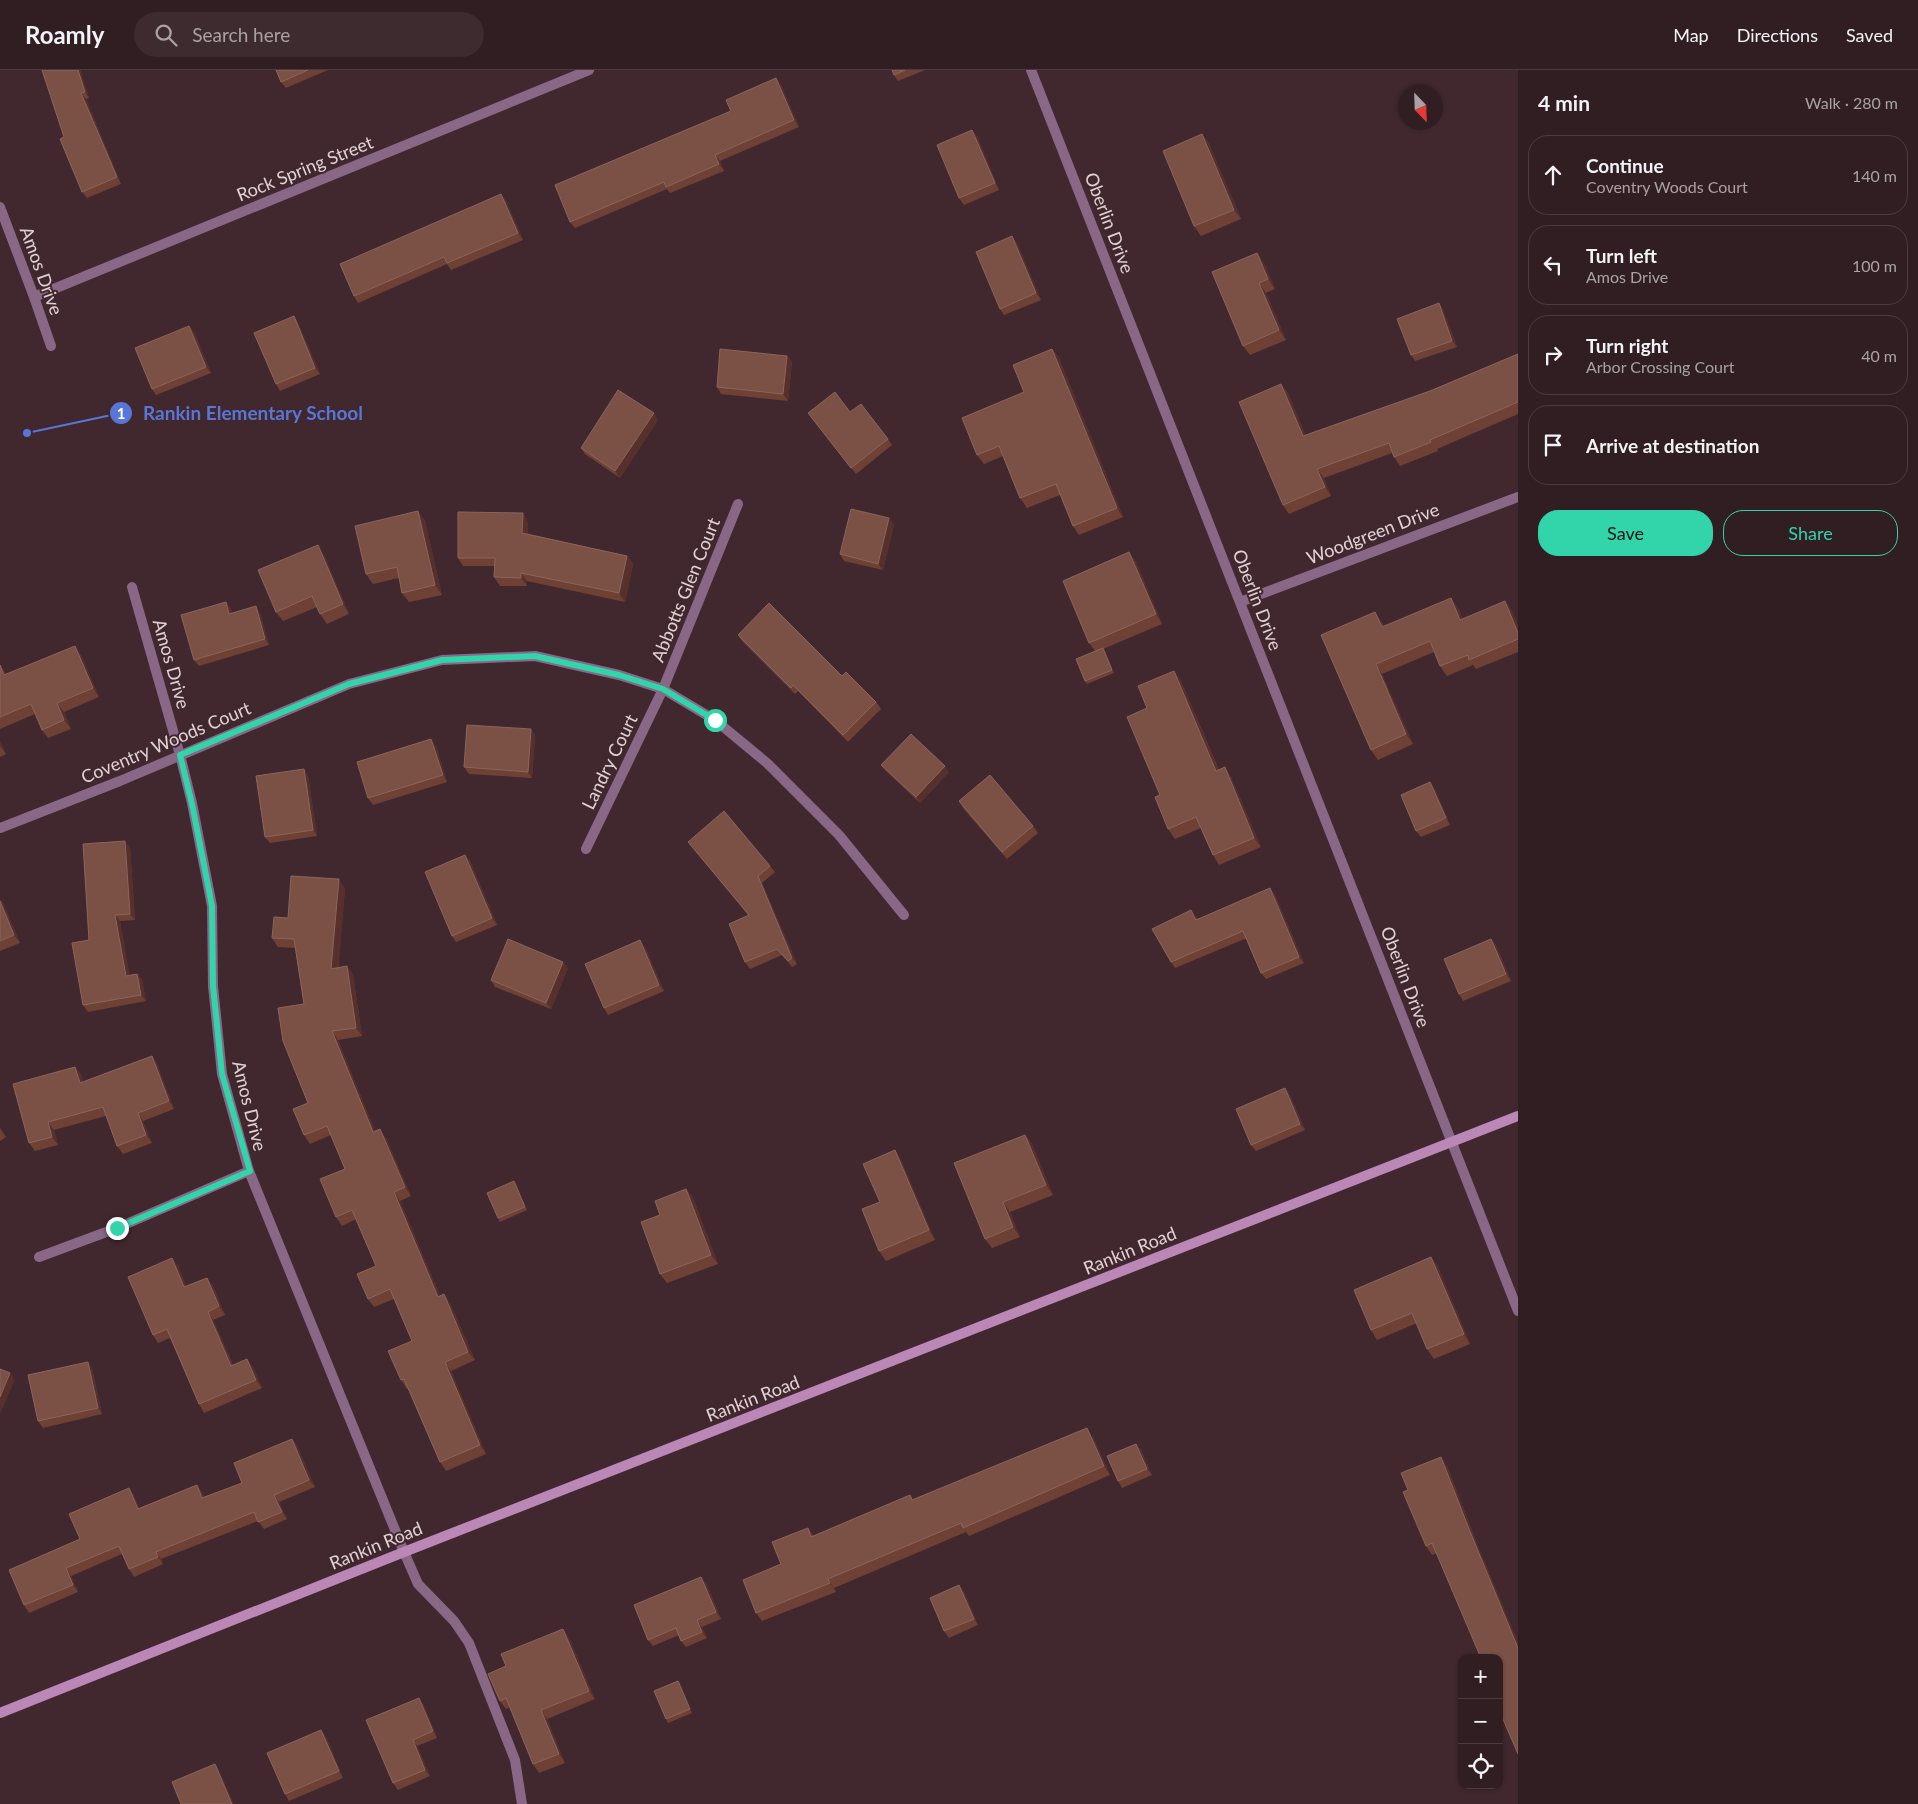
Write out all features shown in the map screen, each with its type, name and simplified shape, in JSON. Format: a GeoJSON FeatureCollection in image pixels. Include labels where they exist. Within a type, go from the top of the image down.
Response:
{"type":"FeatureCollection","features":[{"type":"Feature","properties":{"kind":"street","name":"Rock Spring Street"},"geometry":{"type":"LineString","coordinates":[[34,297],[589,70]]}},
{"type":"Feature","properties":{"kind":"street","name":"Oberlin Drive"},"geometry":{"type":"LineString","coordinates":[[1032,70],[1518,1311]]}},
{"type":"Feature","properties":{"kind":"street","name":"Amos Drive"},"geometry":{"type":"LineString","coordinates":[[0,207],[34,297],[50,346]]}},
{"type":"Feature","properties":{"kind":"street","name":"Woodgreen Drive"},"geometry":{"type":"LineString","coordinates":[[1240,602],[1518,497]]}},
{"type":"Feature","properties":{"kind":"street","name":"Abbotts Glen Court"},"geometry":{"type":"LineString","coordinates":[[663,689],[738,504]]}},
{"type":"Feature","properties":{"kind":"street","name":"Amos Drive"},"geometry":{"type":"LineString","coordinates":[[132,588],[180,755],[192,804],[212,906],[213,986],[222,1074],[250,1171],[418,1584],[454,1620],[469,1643],[515,1760],[522,1804]]}},
{"type":"Feature","properties":{"kind":"street","name":"Coventry Woods Court"},"geometry":{"type":"LineString","coordinates":[[0,828],[349,684],[442,660],[535,656],[619,675],[663,689],[715,720],[767,763],[839,836],[904,915]]}},
{"type":"Feature","properties":{"kind":"street","name":"Landry Court"},"geometry":{"type":"LineString","coordinates":[[586,849],[663,689]]}},
{"type":"Feature","properties":{"kind":"street","name":"Rankin Road"},"geometry":{"type":"LineString","coordinates":[[0,1713],[404,1552],[1518,1116]]}},
{"type":"Feature","properties":{"kind":"street"},"geometry":{"type":"LineString","coordinates":[[39,1257],[117,1228],[250,1171]]}},
{"type":"Feature","properties":{"kind":"building"},"geometry":{"type":"Polygon","coordinates":[[[42,70],[78,70],[85,92],[81,93],[117,177],[82,192],[60,139],[64,137],[42,70]]]}},
{"type":"Feature","properties":{"kind":"building"},"geometry":{"type":"Polygon","coordinates":[[[276,70],[308,70],[281,82],[276,70]]]}},
{"type":"Feature","properties":{"kind":"building"},"geometry":{"type":"Polygon","coordinates":[[[892,70],[905,70],[894,75],[892,70]]]}},
{"type":"Feature","properties":{"kind":"building"},"geometry":{"type":"Polygon","coordinates":[[[776,78],[794,120],[715,155],[719,164],[666,187],[664,182],[570,222],[555,185],[731,111],[726,100],[776,78]]]}},
{"type":"Feature","properties":{"kind":"building"},"geometry":{"type":"Polygon","coordinates":[[[972,130],[995,183],[959,198],[937,145],[972,130]]]}},
{"type":"Feature","properties":{"kind":"building"},"geometry":{"type":"Polygon","coordinates":[[[1202,134],[1234,210],[1194,226],[1163,151],[1202,134]]]}},
{"type":"Feature","properties":{"kind":"building"},"geometry":{"type":"Polygon","coordinates":[[[501,194],[518,233],[447,263],[444,257],[354,296],[340,264],[501,194]]]}},
{"type":"Feature","properties":{"kind":"building"},"geometry":{"type":"Polygon","coordinates":[[[1012,236],[1036,293],[1000,309],[976,252],[1012,236]]]}},
{"type":"Feature","properties":{"kind":"building"},"geometry":{"type":"Polygon","coordinates":[[[1257,253],[1268,279],[1259,283],[1279,330],[1243,346],[1212,272],[1257,253]]]}},
{"type":"Feature","properties":{"kind":"building"},"geometry":{"type":"Polygon","coordinates":[[[1439,303],[1452,341],[1411,355],[1397,319],[1439,303]]]}},
{"type":"Feature","properties":{"kind":"building"},"geometry":{"type":"Polygon","coordinates":[[[294,316],[315,368],[276,384],[254,333],[294,316]]]}},
{"type":"Feature","properties":{"kind":"building"},"geometry":{"type":"Polygon","coordinates":[[[189,326],[206,367],[152,389],[135,348],[189,326]]]}},
{"type":"Feature","properties":{"kind":"building"},"geometry":{"type":"Polygon","coordinates":[[[720,349],[787,356],[783,394],[717,387],[720,349]]]}},
{"type":"Feature","properties":{"kind":"building"},"geometry":{"type":"Polygon","coordinates":[[[1052,349],[1117,508],[1073,526],[1056,484],[1020,498],[999,446],[977,455],[962,418],[1024,392],[1013,365],[1052,349]]]}},
{"type":"Feature","properties":{"kind":"building"},"geometry":{"type":"Polygon","coordinates":[[[1518,354],[1518,402],[1394,457],[1389,443],[1317,469],[1325,487],[1283,505],[1239,402],[1281,384],[1303,436],[1430,391],[1518,354]]]}},
{"type":"Feature","properties":{"kind":"building"},"geometry":{"type":"Polygon","coordinates":[[[618,390],[654,413],[615,471],[581,448],[618,390]]]}},
{"type":"Feature","properties":{"kind":"building"},"geometry":{"type":"Polygon","coordinates":[[[835,392],[850,412],[861,404],[888,439],[851,468],[808,413],[835,392]]]}},
{"type":"Feature","properties":{"kind":"building"},"geometry":{"type":"Polygon","coordinates":[[[851,509],[889,518],[878,564],[840,554],[851,509]]]}},
{"type":"Feature","properties":{"kind":"building"},"geometry":{"type":"Polygon","coordinates":[[[418,511],[435,585],[402,593],[397,567],[366,574],[355,526],[418,511]]]}},
{"type":"Feature","properties":{"kind":"building"},"geometry":{"type":"Polygon","coordinates":[[[458,512],[523,513],[522,533],[627,556],[619,593],[521,573],[521,578],[494,577],[495,558],[458,558],[458,512]]]}},
{"type":"Feature","properties":{"kind":"building"},"geometry":{"type":"Polygon","coordinates":[[[318,545],[343,604],[320,614],[312,596],[276,612],[258,570],[318,545]]]}},
{"type":"Feature","properties":{"kind":"building"},"geometry":{"type":"Polygon","coordinates":[[[1129,552],[1156,614],[1089,643],[1063,581],[1129,552]]]}},
{"type":"Feature","properties":{"kind":"building"},"geometry":{"type":"Polygon","coordinates":[[[1451,598],[1460,620],[1505,601],[1518,633],[1518,639],[1469,660],[1468,655],[1440,666],[1430,641],[1376,664],[1406,734],[1371,750],[1321,635],[1375,612],[1382,627],[1451,598]]]}},
{"type":"Feature","properties":{"kind":"building"},"geometry":{"type":"Polygon","coordinates":[[[226,602],[229,614],[256,606],[265,639],[194,660],[181,615],[226,602]]]}},
{"type":"Feature","properties":{"kind":"building"},"geometry":{"type":"Polygon","coordinates":[[[769,603],[842,676],[846,672],[876,702],[843,735],[793,685],[791,688],[738,635],[769,603]]]}},
{"type":"Feature","properties":{"kind":"building"},"geometry":{"type":"Polygon","coordinates":[[[75,646],[93,688],[57,703],[64,720],[42,730],[31,704],[0,717],[0,665],[4,675],[75,646]]]}},
{"type":"Feature","properties":{"kind":"building"},"geometry":{"type":"Polygon","coordinates":[[[1103,648],[1112,670],[1085,681],[1076,659],[1103,648]]]}},
{"type":"Feature","properties":{"kind":"building"},"geometry":{"type":"Polygon","coordinates":[[[1174,671],[1216,771],[1225,767],[1254,838],[1213,855],[1196,817],[1168,829],[1155,797],[1160,795],[1127,717],[1147,708],[1138,686],[1174,671]]]}},
{"type":"Feature","properties":{"kind":"building"},"geometry":{"type":"Polygon","coordinates":[[[467,725],[531,729],[528,772],[464,767],[467,725]]]}},
{"type":"Feature","properties":{"kind":"building"},"geometry":{"type":"Polygon","coordinates":[[[911,734],[945,766],[916,797],[881,765],[911,734]]]}},
{"type":"Feature","properties":{"kind":"building"},"geometry":{"type":"Polygon","coordinates":[[[431,739],[443,775],[368,798],[357,762],[431,739]]]}},
{"type":"Feature","properties":{"kind":"building"},"geometry":{"type":"Polygon","coordinates":[[[304,769],[313,830],[265,837],[256,776],[304,769]]]}},
{"type":"Feature","properties":{"kind":"building"},"geometry":{"type":"Polygon","coordinates":[[[990,775],[1033,826],[1002,852],[959,801],[990,775]]]}},
{"type":"Feature","properties":{"kind":"building"},"geometry":{"type":"Polygon","coordinates":[[[1430,782],[1446,818],[1416,831],[1401,795],[1430,782]]]}},
{"type":"Feature","properties":{"kind":"building"},"geometry":{"type":"Polygon","coordinates":[[[724,811],[770,866],[758,876],[792,958],[788,961],[777,949],[745,962],[729,924],[749,915],[688,842],[724,811]]]}},
{"type":"Feature","properties":{"kind":"building"},"geometry":{"type":"Polygon","coordinates":[[[125,841],[130,914],[115,915],[126,976],[137,974],[141,995],[83,1005],[72,943],[89,940],[83,844],[125,841]]]}},
{"type":"Feature","properties":{"kind":"building"},"geometry":{"type":"Polygon","coordinates":[[[465,855],[492,918],[452,936],[425,872],[465,855]]]}},
{"type":"Feature","properties":{"kind":"building"},"geometry":{"type":"Polygon","coordinates":[[[291,876],[339,879],[331,969],[347,966],[356,1028],[332,1031],[373,1132],[380,1129],[405,1187],[394,1192],[438,1297],[444,1294],[468,1352],[445,1362],[480,1445],[440,1462],[404,1379],[401,1380],[388,1351],[412,1341],[390,1289],[368,1299],[357,1274],[376,1266],[352,1210],[336,1217],[320,1179],[345,1169],[327,1126],[304,1135],[293,1109],[308,1103],[283,1041],[278,1008],[304,1004],[294,939],[272,938],[274,917],[288,918],[291,876]]]}},
{"type":"Feature","properties":{"kind":"building"},"geometry":{"type":"Polygon","coordinates":[[[1270,888],[1299,957],[1261,973],[1243,931],[1171,962],[1152,929],[1191,910],[1196,920],[1270,888]]]}},
{"type":"Feature","properties":{"kind":"building"},"geometry":{"type":"Polygon","coordinates":[[[0,901],[14,935],[0,941],[0,901]]]}},
{"type":"Feature","properties":{"kind":"building"},"geometry":{"type":"Polygon","coordinates":[[[508,939],[563,962],[546,1003],[491,980],[508,939]]]}},
{"type":"Feature","properties":{"kind":"building"},"geometry":{"type":"Polygon","coordinates":[[[1491,939],[1506,974],[1459,994],[1444,959],[1491,939]]]}},
{"type":"Feature","properties":{"kind":"building"},"geometry":{"type":"Polygon","coordinates":[[[640,940],[659,985],[604,1008],[585,964],[640,940]]]}},
{"type":"Feature","properties":{"kind":"building"},"geometry":{"type":"Polygon","coordinates":[[[152,1056],[169,1101],[138,1113],[146,1135],[117,1146],[103,1107],[48,1122],[52,1137],[29,1143],[13,1084],[75,1067],[80,1083],[152,1056]]]}},
{"type":"Feature","properties":{"kind":"building"},"geometry":{"type":"Polygon","coordinates":[[[1285,1088],[1300,1124],[1251,1145],[1236,1109],[1285,1088]]]}},
{"type":"Feature","properties":{"kind":"building"},"geometry":{"type":"Polygon","coordinates":[[[1025,1135],[1046,1185],[1003,1202],[1013,1227],[985,1239],[954,1163],[1025,1135]]]}},
{"type":"Feature","properties":{"kind":"building"},"geometry":{"type":"Polygon","coordinates":[[[895,1150],[929,1230],[879,1251],[862,1209],[880,1202],[863,1164],[895,1150]]]}},
{"type":"Feature","properties":{"kind":"building"},"geometry":{"type":"Polygon","coordinates":[[[514,1181],[525,1207],[498,1218],[487,1193],[514,1181]]]}},
{"type":"Feature","properties":{"kind":"building"},"geometry":{"type":"Polygon","coordinates":[[[686,1189],[711,1255],[660,1274],[641,1222],[660,1215],[655,1201],[686,1189]]]}},
{"type":"Feature","properties":{"kind":"building"},"geometry":{"type":"Polygon","coordinates":[[[1431,1257],[1464,1334],[1427,1349],[1412,1313],[1371,1330],[1354,1290],[1431,1257]]]}},
{"type":"Feature","properties":{"kind":"building"},"geometry":{"type":"Polygon","coordinates":[[[172,1258],[184,1287],[207,1278],[219,1306],[208,1312],[231,1366],[247,1359],[256,1380],[199,1404],[167,1329],[153,1335],[128,1277],[172,1258]]]}},
{"type":"Feature","properties":{"kind":"building"},"geometry":{"type":"Polygon","coordinates":[[[88,1362],[98,1408],[38,1421],[28,1375],[88,1362]]]}},
{"type":"Feature","properties":{"kind":"building"},"geometry":{"type":"Polygon","coordinates":[[[0,1369],[10,1373],[0,1397],[0,1369]]]}},
{"type":"Feature","properties":{"kind":"building"},"geometry":{"type":"Polygon","coordinates":[[[1087,1428],[1104,1466],[963,1528],[961,1523],[828,1579],[830,1583],[756,1613],[743,1580],[781,1564],[772,1542],[808,1528],[811,1537],[910,1495],[912,1500],[1087,1428]]]}},
{"type":"Feature","properties":{"kind":"building"},"geometry":{"type":"Polygon","coordinates":[[[292,1439],[309,1480],[274,1495],[282,1512],[258,1522],[254,1512],[156,1552],[158,1557],[129,1569],[119,1546],[66,1568],[73,1585],[24,1605],[9,1570],[80,1539],[69,1514],[129,1488],[138,1509],[197,1485],[202,1498],[242,1483],[234,1463],[292,1439]]]}},
{"type":"Feature","properties":{"kind":"building"},"geometry":{"type":"Polygon","coordinates":[[[1136,1444],[1147,1469],[1118,1481],[1107,1456],[1136,1444]]]}},
{"type":"Feature","properties":{"kind":"building"},"geometry":{"type":"Polygon","coordinates":[[[1441,1457],[1518,1648],[1518,1754],[1503,1719],[1503,1654],[1479,1654],[1432,1543],[1426,1546],[1403,1492],[1408,1490],[1401,1473],[1441,1457]]]}},
{"type":"Feature","properties":{"kind":"building"},"geometry":{"type":"Polygon","coordinates":[[[701,1577],[716,1612],[697,1620],[702,1632],[681,1641],[676,1628],[648,1640],[634,1605],[701,1577]]]}},
{"type":"Feature","properties":{"kind":"building"},"geometry":{"type":"Polygon","coordinates":[[[959,1585],[974,1619],[944,1631],[930,1598],[959,1585]]]}},
{"type":"Feature","properties":{"kind":"building"},"geometry":{"type":"Polygon","coordinates":[[[563,1629],[589,1691],[541,1710],[559,1754],[533,1764],[506,1698],[500,1701],[488,1674],[506,1666],[501,1654],[563,1629]]]}},
{"type":"Feature","properties":{"kind":"building"},"geometry":{"type":"Polygon","coordinates":[[[678,1681],[690,1709],[666,1719],[654,1691],[678,1681]]]}},
{"type":"Feature","properties":{"kind":"building"},"geometry":{"type":"Polygon","coordinates":[[[419,1698],[433,1731],[413,1740],[425,1770],[393,1783],[366,1720],[419,1698]]]}},
{"type":"Feature","properties":{"kind":"building"},"geometry":{"type":"Polygon","coordinates":[[[321,1730],[339,1771],[285,1794],[267,1753],[321,1730]]]}},
{"type":"Feature","properties":{"kind":"building"},"geometry":{"type":"Polygon","coordinates":[[[215,1764],[232,1804],[181,1804],[172,1782],[215,1764]]]}},
{"type":"Feature","properties":{"kind":"place","name":"Rankin Elementary School"},"geometry":{"type":"Point","coordinates":[27,433]}},
{"type":"Feature","properties":{"kind":"route"},"geometry":{"type":"LineString","coordinates":[[117,1228],[250,1171],[222,1074],[213,986],[212,906],[192,804],[180,755],[349,684],[442,660],[535,656],[619,675],[663,689],[715,720]]}}]}
